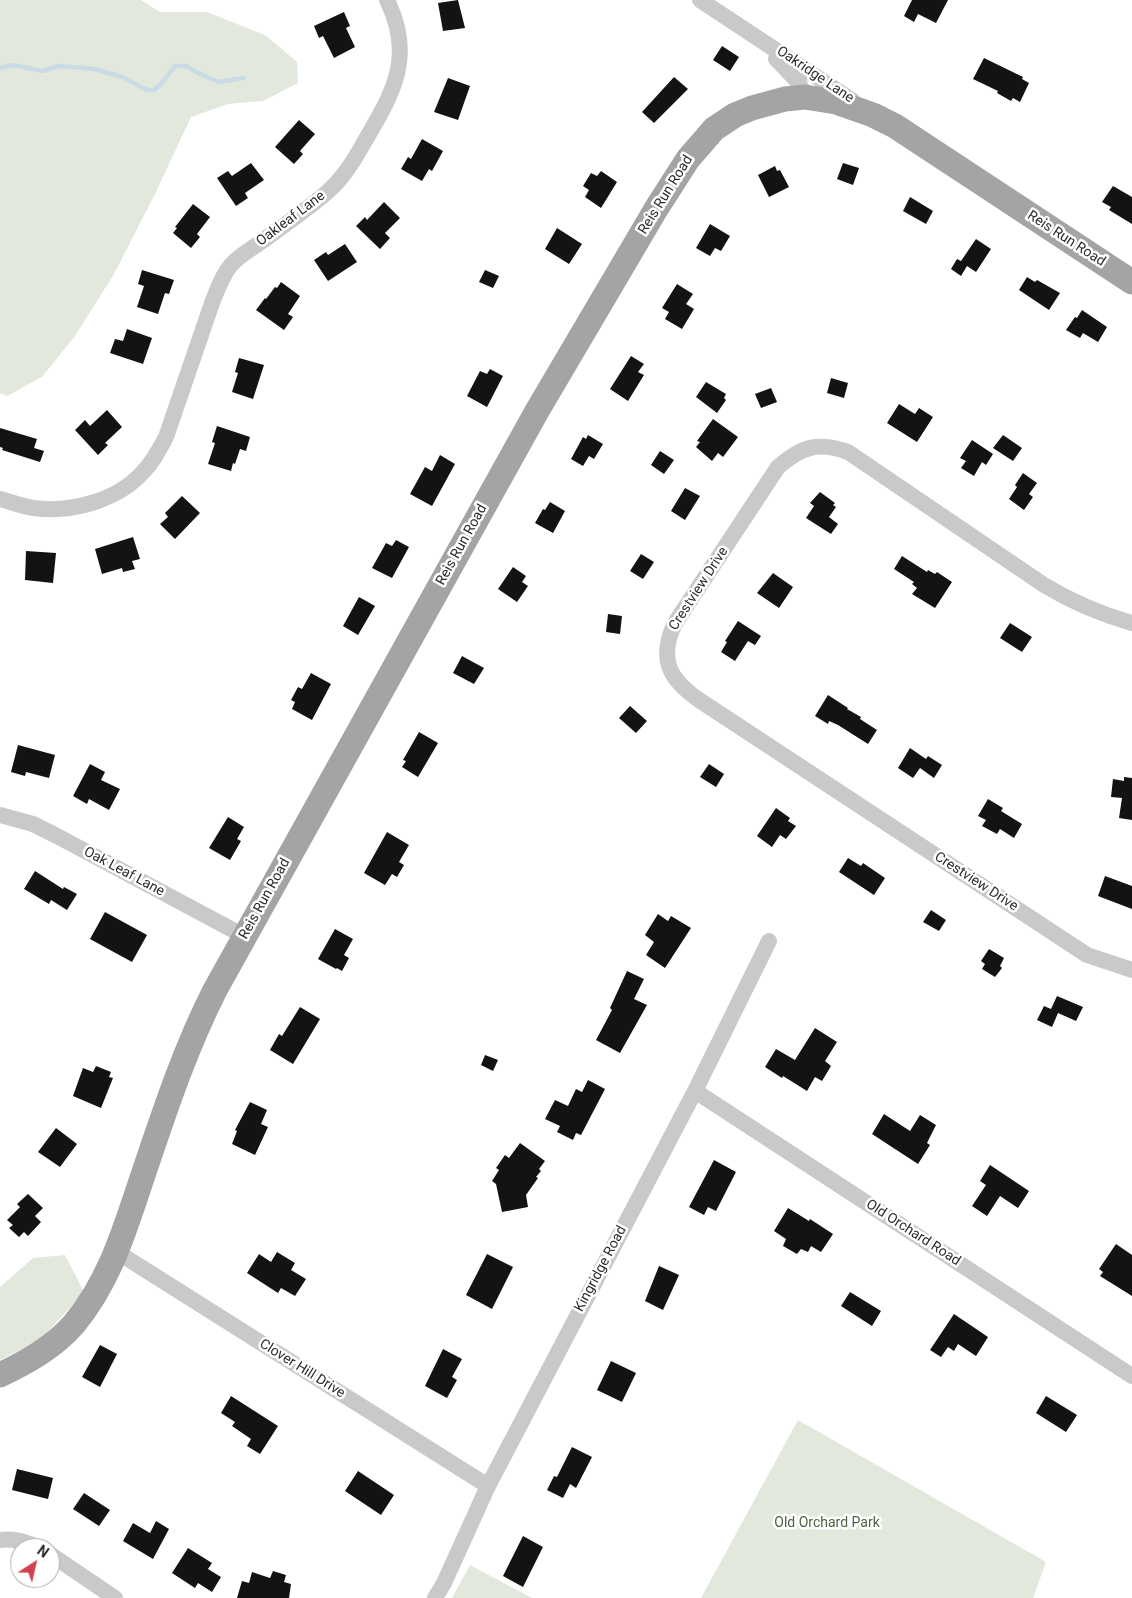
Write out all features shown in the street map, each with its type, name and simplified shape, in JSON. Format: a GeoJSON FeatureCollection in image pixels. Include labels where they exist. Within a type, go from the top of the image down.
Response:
{"type":"FeatureCollection","features":[{"type":"Feature","properties":{"kind":"main road","name":"Reis Run Road"},"geometry":{"type":"LineString","coordinates":[[0,1375],[40,1354],[73,1324],[97,1293],[117,1252],[189,1045],[202,1015],[244,936],[537,411],[656,209],[688,159],[714,130],[735,115],[769,103],[805,97],[836,102],[874,115],[895,126],[1132,282]]}},
{"type":"Feature","properties":{"kind":"street","name":"Oakleaf Lane"},"geometry":{"type":"LineString","coordinates":[[0,499],[34,508],[57,508],[94,503],[130,484],[143,473],[155,458],[166,437],[212,303],[231,265],[244,253],[326,193],[353,162],[382,112],[398,73],[400,53],[400,33],[387,0]]}},
{"type":"Feature","properties":{"kind":"street","name":"Oakridge Lane"},"geometry":{"type":"LineString","coordinates":[[700,0],[874,115]]}},
{"type":"Feature","properties":{"kind":"street","name":"Oakridge Lane"},"geometry":{"type":"LineString","coordinates":[[757,36],[769,52],[800,83],[805,97]]}},
{"type":"Feature","properties":{"kind":"street","name":"Crestview Drive"},"geometry":{"type":"LineString","coordinates":[[1132,623],[1106,616],[1044,585],[848,452],[836,447],[812,447],[802,449],[793,454],[778,467],[675,623],[668,638],[666,654],[675,681],[699,700],[1088,955],[1132,970]]}},
{"type":"Feature","properties":{"kind":"street","name":"Oak Leaf Lane"},"geometry":{"type":"LineString","coordinates":[[0,815],[33,824],[244,936]]}},
{"type":"Feature","properties":{"kind":"street","name":"Kingridge Road"},"geometry":{"type":"LineString","coordinates":[[435,1598],[444,1583],[488,1486],[694,1091],[769,941]]}},
{"type":"Feature","properties":{"kind":"street","name":"Old Orchard Road"},"geometry":{"type":"LineString","coordinates":[[694,1091],[1132,1376]]}},
{"type":"Feature","properties":{"kind":"street","name":"Clover Hill Drive"},"geometry":{"type":"LineString","coordinates":[[117,1252],[488,1486]]}},
{"type":"Feature","properties":{"kind":"street"},"geometry":{"type":"LineString","coordinates":[[60,1561],[115,1598]]}},
{"type":"Feature","properties":{"kind":"green space"},"geometry":{"type":"Polygon","coordinates":[[[0,0],[141,0],[160,12],[207,12],[265,35],[297,62],[298,83],[263,101],[228,104],[191,117],[155,194],[114,274],[75,336],[42,377],[7,396],[0,393],[0,0]]]}},
{"type":"Feature","properties":{"kind":"green space"},"geometry":{"type":"Polygon","coordinates":[[[65,1255],[84,1292],[40,1340],[0,1360],[0,1287],[33,1258],[65,1255]]]}},
{"type":"Feature","properties":{"kind":"green space","name":"Old Orchard Park"},"geometry":{"type":"Polygon","coordinates":[[[798,1420],[1046,1562],[1033,1598],[701,1598],[798,1420]]]}},
{"type":"Feature","properties":{"kind":"green space"},"geometry":{"type":"Polygon","coordinates":[[[470,1565],[532,1598],[452,1598],[470,1565]]]}},
{"type":"Feature","properties":{"kind":"building"},"geometry":{"type":"Polygon","coordinates":[[[458,0],[465,28],[443,31],[438,3],[458,0]]]}},
{"type":"Feature","properties":{"kind":"building"},"geometry":{"type":"Polygon","coordinates":[[[912,0],[948,0],[936,23],[918,14],[914,22],[904,16],[912,0]]]}},
{"type":"Feature","properties":{"kind":"building"},"geometry":{"type":"Polygon","coordinates":[[[344,12],[350,26],[346,28],[355,47],[334,58],[323,36],[319,38],[314,26],[344,12]]]}},
{"type":"Feature","properties":{"kind":"building"},"geometry":{"type":"Polygon","coordinates":[[[722,46],[739,57],[730,71],[713,60],[722,46]]]}},
{"type":"Feature","properties":{"kind":"building"},"geometry":{"type":"Polygon","coordinates":[[[984,58],[1023,77],[1022,79],[1029,83],[1020,102],[1013,98],[1011,101],[997,93],[998,91],[973,79],[984,58]]]}},
{"type":"Feature","properties":{"kind":"building"},"geometry":{"type":"Polygon","coordinates":[[[674,77],[688,89],[654,123],[642,112],[674,77]]]}},
{"type":"Feature","properties":{"kind":"building"},"geometry":{"type":"Polygon","coordinates":[[[448,78],[470,86],[458,120],[434,112],[448,78]]]}},
{"type":"Feature","properties":{"kind":"building"},"geometry":{"type":"Polygon","coordinates":[[[299,120],[315,134],[300,151],[303,154],[294,164],[275,147],[299,120]]]}},
{"type":"Feature","properties":{"kind":"building"},"geometry":{"type":"Polygon","coordinates":[[[422,139],[443,151],[432,171],[429,169],[422,181],[401,169],[408,157],[411,159],[422,139]]]}},
{"type":"Feature","properties":{"kind":"building"},"geometry":{"type":"Polygon","coordinates":[[[251,163],[264,180],[245,193],[248,198],[236,206],[217,178],[228,171],[232,176],[251,163]]]}},
{"type":"Feature","properties":{"kind":"building"},"geometry":{"type":"Polygon","coordinates":[[[843,163],[859,168],[853,185],[837,179],[843,163]]]}},
{"type":"Feature","properties":{"kind":"building"},"geometry":{"type":"Polygon","coordinates":[[[775,166],[777,171],[780,170],[789,187],[769,197],[758,175],[775,166]]]}},
{"type":"Feature","properties":{"kind":"building"},"geometry":{"type":"Polygon","coordinates":[[[601,171],[617,182],[601,208],[585,197],[589,190],[583,186],[591,173],[597,176],[601,171]]]}},
{"type":"Feature","properties":{"kind":"building"},"geometry":{"type":"Polygon","coordinates":[[[1113,186],[1132,197],[1132,224],[1109,210],[1111,207],[1102,202],[1113,186]]]}},
{"type":"Feature","properties":{"kind":"building"},"geometry":{"type":"Polygon","coordinates":[[[910,197],[933,211],[926,224],[903,211],[910,197]]]}},
{"type":"Feature","properties":{"kind":"building"},"geometry":{"type":"Polygon","coordinates":[[[384,202],[400,218],[385,233],[390,238],[380,249],[356,226],[365,217],[367,220],[384,202]]]}},
{"type":"Feature","properties":{"kind":"building"},"geometry":{"type":"Polygon","coordinates":[[[193,204],[210,217],[197,234],[200,237],[191,248],[173,233],[177,228],[175,227],[193,204]]]}},
{"type":"Feature","properties":{"kind":"building"},"geometry":{"type":"Polygon","coordinates":[[[710,224],[730,236],[721,251],[715,248],[710,256],[696,248],[710,224]]]}},
{"type":"Feature","properties":{"kind":"building"},"geometry":{"type":"Polygon","coordinates":[[[557,228],[582,244],[569,264],[545,249],[557,228]]]}},
{"type":"Feature","properties":{"kind":"building"},"geometry":{"type":"Polygon","coordinates":[[[976,239],[991,249],[976,272],[967,266],[961,276],[951,269],[957,259],[961,261],[976,239]]]}},
{"type":"Feature","properties":{"kind":"building"},"geometry":{"type":"Polygon","coordinates":[[[345,244],[357,262],[328,281],[314,260],[326,252],[328,255],[345,244]]]}},
{"type":"Feature","properties":{"kind":"building"},"geometry":{"type":"Polygon","coordinates":[[[142,270],[174,280],[169,294],[165,293],[158,314],[137,307],[144,286],[138,284],[142,270]]]}},
{"type":"Feature","properties":{"kind":"building"},"geometry":{"type":"Polygon","coordinates":[[[485,270],[499,276],[493,288],[479,282],[485,270]]]}},
{"type":"Feature","properties":{"kind":"building"},"geometry":{"type":"Polygon","coordinates":[[[1027,277],[1035,282],[1037,280],[1060,293],[1049,310],[1019,290],[1027,277]]]}},
{"type":"Feature","properties":{"kind":"building"},"geometry":{"type":"Polygon","coordinates":[[[281,282],[300,296],[288,314],[293,317],[284,330],[256,310],[281,282]]]}},
{"type":"Feature","properties":{"kind":"building"},"geometry":{"type":"Polygon","coordinates":[[[677,284],[693,294],[686,304],[694,309],[682,329],[665,319],[669,312],[662,308],[677,284]]]}},
{"type":"Feature","properties":{"kind":"building"},"geometry":{"type":"Polygon","coordinates":[[[1082,310],[1107,327],[1098,342],[1083,333],[1080,338],[1066,330],[1082,310]]]}},
{"type":"Feature","properties":{"kind":"building"},"geometry":{"type":"Polygon","coordinates":[[[127,329],[152,338],[143,364],[110,353],[115,339],[123,341],[127,329]]]}},
{"type":"Feature","properties":{"kind":"building"},"geometry":{"type":"Polygon","coordinates":[[[631,356],[644,364],[638,372],[644,375],[628,401],[610,389],[631,356]]]}},
{"type":"Feature","properties":{"kind":"building"},"geometry":{"type":"Polygon","coordinates":[[[239,358],[264,365],[253,399],[232,392],[238,373],[235,372],[239,358]]]}},
{"type":"Feature","properties":{"kind":"building"},"geometry":{"type":"Polygon","coordinates":[[[490,369],[503,376],[487,407],[467,396],[480,371],[487,374],[490,369]]]}},
{"type":"Feature","properties":{"kind":"building"},"geometry":{"type":"Polygon","coordinates":[[[831,378],[848,383],[844,398],[827,393],[831,378]]]}},
{"type":"Feature","properties":{"kind":"building"},"geometry":{"type":"Polygon","coordinates":[[[706,382],[726,394],[724,398],[726,400],[717,413],[696,397],[706,382]]]}},
{"type":"Feature","properties":{"kind":"building"},"geometry":{"type":"Polygon","coordinates":[[[771,388],[777,402],[761,408],[755,394],[771,388]]]}},
{"type":"Feature","properties":{"kind":"building"},"geometry":{"type":"Polygon","coordinates":[[[899,404],[915,414],[919,408],[933,417],[917,442],[887,423],[899,404]]]}},
{"type":"Feature","properties":{"kind":"building"},"geometry":{"type":"Polygon","coordinates":[[[107,410],[122,427],[105,443],[108,445],[98,455],[75,430],[85,420],[90,426],[107,410]]]}},
{"type":"Feature","properties":{"kind":"building"},"geometry":{"type":"Polygon","coordinates":[[[713,419],[738,437],[723,457],[718,453],[712,461],[696,447],[700,442],[697,441],[713,419]]]}},
{"type":"Feature","properties":{"kind":"building"},"geometry":{"type":"Polygon","coordinates":[[[217,426],[250,437],[246,451],[240,449],[231,471],[208,464],[215,443],[212,442],[217,426]]]}},
{"type":"Feature","properties":{"kind":"building"},"geometry":{"type":"Polygon","coordinates":[[[0,428],[37,439],[34,448],[44,451],[40,462],[2,450],[3,448],[0,447],[0,428]]]}},
{"type":"Feature","properties":{"kind":"building"},"geometry":{"type":"Polygon","coordinates":[[[588,435],[603,444],[594,459],[589,456],[583,466],[571,459],[583,437],[586,439],[588,435]]]}},
{"type":"Feature","properties":{"kind":"building"},"geometry":{"type":"Polygon","coordinates":[[[1003,435],[1022,448],[1013,461],[993,448],[1003,435]]]}},
{"type":"Feature","properties":{"kind":"building"},"geometry":{"type":"Polygon","coordinates":[[[972,440],[993,454],[986,465],[982,462],[974,476],[961,468],[966,461],[960,458],[972,440]]]}},
{"type":"Feature","properties":{"kind":"building"},"geometry":{"type":"Polygon","coordinates":[[[660,451],[674,460],[664,474],[651,465],[660,451]]]}},
{"type":"Feature","properties":{"kind":"building"},"geometry":{"type":"Polygon","coordinates":[[[440,455],[455,464],[432,506],[410,494],[425,467],[432,471],[440,455]]]}},
{"type":"Feature","properties":{"kind":"building"},"geometry":{"type":"Polygon","coordinates":[[[1023,473],[1037,483],[1029,494],[1033,497],[1024,510],[1009,499],[1023,473]]]}},
{"type":"Feature","properties":{"kind":"building"},"geometry":{"type":"Polygon","coordinates":[[[685,488],[700,496],[685,520],[671,511],[685,488]]]}},
{"type":"Feature","properties":{"kind":"building"},"geometry":{"type":"Polygon","coordinates":[[[820,492],[835,503],[833,505],[836,507],[829,517],[838,524],[831,534],[806,518],[814,506],[810,503],[820,492]]]}},
{"type":"Feature","properties":{"kind":"building"},"geometry":{"type":"Polygon","coordinates":[[[182,496],[200,513],[175,539],[160,524],[168,517],[165,513],[182,496]]]}},
{"type":"Feature","properties":{"kind":"building"},"geometry":{"type":"Polygon","coordinates":[[[550,502],[565,511],[553,533],[535,523],[543,509],[545,510],[550,502]]]}},
{"type":"Feature","properties":{"kind":"building"},"geometry":{"type":"Polygon","coordinates":[[[133,537],[140,559],[132,561],[135,569],[123,572],[122,568],[102,574],[95,549],[133,537]]]}},
{"type":"Feature","properties":{"kind":"building"},"geometry":{"type":"Polygon","coordinates":[[[396,540],[409,547],[392,578],[372,568],[386,543],[392,546],[396,540]]]}},
{"type":"Feature","properties":{"kind":"building"},"geometry":{"type":"Polygon","coordinates":[[[26,551],[56,553],[53,583],[25,580],[26,551]]]}},
{"type":"Feature","properties":{"kind":"building"},"geometry":{"type":"Polygon","coordinates":[[[641,554],[654,562],[643,579],[630,571],[641,554]]]}},
{"type":"Feature","properties":{"kind":"building"},"geometry":{"type":"Polygon","coordinates":[[[902,556],[927,572],[928,570],[935,574],[937,572],[952,582],[935,608],[912,594],[917,588],[912,584],[914,582],[894,569],[902,556]]]}},
{"type":"Feature","properties":{"kind":"building"},"geometry":{"type":"Polygon","coordinates":[[[513,567],[526,576],[522,582],[528,586],[517,602],[498,589],[513,567]]]}},
{"type":"Feature","properties":{"kind":"building"},"geometry":{"type":"Polygon","coordinates":[[[773,573],[793,587],[779,608],[757,593],[773,573]]]}},
{"type":"Feature","properties":{"kind":"building"},"geometry":{"type":"Polygon","coordinates":[[[359,597],[375,606],[358,635],[343,626],[359,597]]]}},
{"type":"Feature","properties":{"kind":"building"},"geometry":{"type":"Polygon","coordinates":[[[608,614],[622,616],[620,634],[606,632],[608,614]]]}},
{"type":"Feature","properties":{"kind":"building"},"geometry":{"type":"Polygon","coordinates":[[[738,621],[761,636],[755,645],[748,641],[735,661],[721,652],[727,642],[725,641],[738,621]]]}},
{"type":"Feature","properties":{"kind":"building"},"geometry":{"type":"Polygon","coordinates":[[[1010,623],[1032,637],[1022,652],[1000,638],[1010,623]]]}},
{"type":"Feature","properties":{"kind":"building"},"geometry":{"type":"Polygon","coordinates":[[[462,656],[484,668],[474,684],[453,673],[462,656]]]}},
{"type":"Feature","properties":{"kind":"building"},"geometry":{"type":"Polygon","coordinates":[[[311,673],[331,684],[312,720],[292,709],[295,702],[291,700],[298,687],[302,689],[311,673]]]}},
{"type":"Feature","properties":{"kind":"building"},"geometry":{"type":"Polygon","coordinates":[[[828,695],[877,730],[868,744],[838,725],[829,721],[828,724],[815,716],[828,695]]]}},
{"type":"Feature","properties":{"kind":"building"},"geometry":{"type":"Polygon","coordinates":[[[630,706],[647,721],[636,733],[619,718],[630,706]]]}},
{"type":"Feature","properties":{"kind":"building"},"geometry":{"type":"Polygon","coordinates":[[[419,732],[438,743],[418,777],[402,767],[406,761],[403,760],[419,732]]]}},
{"type":"Feature","properties":{"kind":"building"},"geometry":{"type":"Polygon","coordinates":[[[18,745],[55,755],[49,778],[26,772],[25,776],[11,772],[18,745]]]}},
{"type":"Feature","properties":{"kind":"building"},"geometry":{"type":"Polygon","coordinates":[[[910,748],[926,759],[928,756],[942,765],[934,778],[920,768],[913,778],[898,768],[910,748]]]}},
{"type":"Feature","properties":{"kind":"building"},"geometry":{"type":"Polygon","coordinates":[[[90,764],[105,772],[101,780],[120,789],[109,810],[89,799],[87,804],[73,796],[90,764]]]}},
{"type":"Feature","properties":{"kind":"building"},"geometry":{"type":"Polygon","coordinates":[[[709,764],[724,774],[716,787],[700,777],[709,764]]]}},
{"type":"Feature","properties":{"kind":"building"},"geometry":{"type":"Polygon","coordinates":[[[1124,777],[1132,778],[1132,820],[1119,818],[1122,798],[1111,797],[1113,779],[1124,781],[1124,777]]]}},
{"type":"Feature","properties":{"kind":"building"},"geometry":{"type":"Polygon","coordinates":[[[988,799],[1003,808],[1001,811],[1022,824],[1014,838],[1000,829],[997,834],[982,826],[986,820],[978,816],[988,799]]]}},
{"type":"Feature","properties":{"kind":"building"},"geometry":{"type":"Polygon","coordinates":[[[776,808],[790,818],[788,821],[796,826],[786,839],[780,835],[772,847],[757,836],[776,808]]]}},
{"type":"Feature","properties":{"kind":"building"},"geometry":{"type":"Polygon","coordinates":[[[228,817],[244,827],[237,839],[241,841],[230,860],[209,848],[228,817]]]}},
{"type":"Feature","properties":{"kind":"building"},"geometry":{"type":"Polygon","coordinates":[[[387,832],[409,845],[399,862],[404,865],[397,877],[392,874],[385,885],[364,873],[387,832]]]}},
{"type":"Feature","properties":{"kind":"building"},"geometry":{"type":"Polygon","coordinates":[[[848,858],[861,866],[863,863],[885,878],[874,895],[839,872],[848,858]]]}},
{"type":"Feature","properties":{"kind":"building"},"geometry":{"type":"Polygon","coordinates":[[[35,871],[63,889],[64,887],[77,894],[67,910],[51,900],[49,904],[24,889],[35,871]]]}},
{"type":"Feature","properties":{"kind":"building"},"geometry":{"type":"Polygon","coordinates":[[[1105,876],[1132,886],[1132,909],[1098,896],[1105,876]]]}},
{"type":"Feature","properties":{"kind":"building"},"geometry":{"type":"Polygon","coordinates":[[[931,910],[946,920],[939,931],[923,922],[931,910]]]}},
{"type":"Feature","properties":{"kind":"building"},"geometry":{"type":"Polygon","coordinates":[[[105,912],[147,935],[132,962],[90,939],[105,912]]]}},
{"type":"Feature","properties":{"kind":"building"},"geometry":{"type":"Polygon","coordinates":[[[658,914],[668,921],[671,916],[691,928],[665,968],[646,955],[654,942],[645,935],[658,914]]]}},
{"type":"Feature","properties":{"kind":"building"},"geometry":{"type":"Polygon","coordinates":[[[335,929],[353,939],[344,955],[349,958],[342,971],[318,959],[335,929]]]}},
{"type":"Feature","properties":{"kind":"building"},"geometry":{"type":"Polygon","coordinates":[[[989,949],[1004,958],[1000,966],[1002,968],[995,977],[982,969],[985,964],[981,961],[989,949]]]}},
{"type":"Feature","properties":{"kind":"building"},"geometry":{"type":"Polygon","coordinates":[[[627,971],[644,979],[634,999],[647,1005],[620,1053],[596,1040],[612,1010],[610,1008],[627,971]]]}},
{"type":"Feature","properties":{"kind":"building"},"geometry":{"type":"Polygon","coordinates":[[[1057,996],[1083,1007],[1076,1021],[1058,1013],[1052,1027],[1037,1020],[1044,1006],[1051,1009],[1057,996]]]}},
{"type":"Feature","properties":{"kind":"building"},"geometry":{"type":"Polygon","coordinates":[[[300,1007],[320,1019],[293,1064],[270,1050],[279,1034],[282,1036],[300,1007]]]}},
{"type":"Feature","properties":{"kind":"building"},"geometry":{"type":"Polygon","coordinates":[[[815,1028],[837,1042],[825,1061],[831,1066],[822,1081],[815,1077],[807,1091],[765,1067],[776,1049],[795,1060],[815,1028]]]}},
{"type":"Feature","properties":{"kind":"building"},"geometry":{"type":"Polygon","coordinates":[[[485,1055],[498,1060],[493,1071],[481,1065],[485,1055]]]}},
{"type":"Feature","properties":{"kind":"building"},"geometry":{"type":"Polygon","coordinates":[[[96,1066],[111,1072],[109,1077],[113,1078],[101,1108],[73,1096],[83,1068],[93,1072],[96,1066]]]}},
{"type":"Feature","properties":{"kind":"building"},"geometry":{"type":"Polygon","coordinates":[[[588,1080],[605,1089],[581,1135],[576,1133],[573,1140],[557,1132],[560,1126],[545,1119],[555,1100],[568,1106],[576,1089],[582,1092],[588,1080]]]}},
{"type":"Feature","properties":{"kind":"building"},"geometry":{"type":"Polygon","coordinates":[[[250,1102],[267,1110],[261,1124],[268,1127],[255,1155],[232,1144],[237,1131],[235,1130],[250,1102]]]}},
{"type":"Feature","properties":{"kind":"building"},"geometry":{"type":"Polygon","coordinates":[[[884,1114],[910,1131],[920,1115],[936,1125],[927,1143],[930,1145],[918,1164],[872,1134],[884,1114]]]}},
{"type":"Feature","properties":{"kind":"building"},"geometry":{"type":"Polygon","coordinates":[[[56,1128],[77,1144],[60,1167],[38,1152],[56,1128]]]}},
{"type":"Feature","properties":{"kind":"building"},"geometry":{"type":"Polygon","coordinates":[[[520,1143],[545,1161],[539,1169],[541,1171],[536,1177],[538,1178],[526,1195],[528,1207],[502,1212],[496,1184],[492,1181],[499,1170],[496,1168],[505,1155],[509,1158],[520,1143]]]}},
{"type":"Feature","properties":{"kind":"building"},"geometry":{"type":"Polygon","coordinates":[[[714,1160],[736,1172],[716,1211],[708,1207],[704,1215],[689,1207],[714,1160]]]}},
{"type":"Feature","properties":{"kind":"building"},"geometry":{"type":"Polygon","coordinates":[[[990,1165],[1029,1191],[1018,1208],[1000,1196],[987,1216],[972,1206],[986,1185],[980,1181],[990,1165]]]}},
{"type":"Feature","properties":{"kind":"building"},"geometry":{"type":"Polygon","coordinates":[[[28,1194],[43,1208],[35,1216],[41,1222],[28,1236],[24,1232],[19,1237],[9,1228],[13,1225],[7,1220],[20,1207],[17,1204],[28,1194]]]}},
{"type":"Feature","properties":{"kind":"building"},"geometry":{"type":"Polygon","coordinates":[[[788,1208],[833,1234],[821,1252],[811,1246],[808,1252],[801,1249],[797,1254],[783,1246],[786,1239],[774,1231],[788,1208]]]}},
{"type":"Feature","properties":{"kind":"building"},"geometry":{"type":"Polygon","coordinates":[[[1116,1244],[1132,1255],[1132,1296],[1100,1276],[1103,1272],[1099,1269],[1116,1244]]]}},
{"type":"Feature","properties":{"kind":"building"},"geometry":{"type":"Polygon","coordinates":[[[277,1252],[295,1263],[291,1270],[306,1279],[295,1296],[281,1288],[278,1293],[247,1273],[259,1254],[271,1262],[277,1252]]]}},
{"type":"Feature","properties":{"kind":"building"},"geometry":{"type":"Polygon","coordinates":[[[487,1254],[513,1267],[492,1309],[466,1295],[487,1254]]]}},
{"type":"Feature","properties":{"kind":"building"},"geometry":{"type":"Polygon","coordinates":[[[659,1266],[679,1275],[663,1310],[645,1301],[659,1266]]]}},
{"type":"Feature","properties":{"kind":"building"},"geometry":{"type":"Polygon","coordinates":[[[850,1292],[881,1311],[872,1326],[841,1306],[850,1292]]]}},
{"type":"Feature","properties":{"kind":"building"},"geometry":{"type":"Polygon","coordinates":[[[954,1314],[988,1337],[976,1356],[958,1344],[954,1351],[948,1347],[941,1357],[930,1350],[954,1314]]]}},
{"type":"Feature","properties":{"kind":"building"},"geometry":{"type":"Polygon","coordinates":[[[100,1345],[117,1354],[100,1387],[82,1377],[100,1345]]]}},
{"type":"Feature","properties":{"kind":"building"},"geometry":{"type":"Polygon","coordinates":[[[443,1349],[462,1359],[452,1377],[457,1380],[447,1398],[425,1386],[443,1349]]]}},
{"type":"Feature","properties":{"kind":"building"},"geometry":{"type":"Polygon","coordinates":[[[611,1361],[636,1373],[622,1402],[597,1390],[611,1361]]]}},
{"type":"Feature","properties":{"kind":"building"},"geometry":{"type":"Polygon","coordinates":[[[231,1396],[278,1426],[260,1454],[247,1446],[251,1439],[232,1426],[235,1422],[221,1413],[231,1396]]]}},
{"type":"Feature","properties":{"kind":"building"},"geometry":{"type":"Polygon","coordinates":[[[1046,1396],[1077,1415],[1066,1432],[1036,1413],[1046,1396]]]}},
{"type":"Feature","properties":{"kind":"building"},"geometry":{"type":"Polygon","coordinates":[[[572,1447],[592,1457],[576,1488],[570,1484],[563,1498],[547,1490],[554,1476],[557,1477],[572,1447]]]}},
{"type":"Feature","properties":{"kind":"building"},"geometry":{"type":"Polygon","coordinates":[[[17,1469],[53,1478],[48,1499],[12,1490],[17,1469]]]}},
{"type":"Feature","properties":{"kind":"building"},"geometry":{"type":"Polygon","coordinates":[[[358,1471],[394,1495],[381,1515],[345,1491],[358,1471]]]}},
{"type":"Feature","properties":{"kind":"building"},"geometry":{"type":"Polygon","coordinates":[[[84,1493],[110,1510],[99,1526],[73,1509],[84,1493]]]}},
{"type":"Feature","properties":{"kind":"building"},"geometry":{"type":"Polygon","coordinates":[[[156,1521],[169,1529],[153,1559],[123,1541],[133,1523],[150,1533],[156,1521]]]}},
{"type":"Feature","properties":{"kind":"building"},"geometry":{"type":"Polygon","coordinates":[[[523,1536],[543,1547],[523,1587],[503,1576],[523,1536]]]}},
{"type":"Feature","properties":{"kind":"building"},"geometry":{"type":"Polygon","coordinates":[[[188,1548],[212,1563],[208,1569],[221,1577],[212,1592],[198,1583],[195,1588],[172,1573],[188,1548]]]}},
{"type":"Feature","properties":{"kind":"building"},"geometry":{"type":"Polygon","coordinates":[[[273,1571],[286,1575],[284,1582],[291,1584],[289,1598],[237,1598],[242,1581],[249,1583],[252,1572],[270,1578],[273,1571]]]}},
{"type":"Feature","properties":{"kind":"waterway"},"geometry":{"type":"LineString","coordinates":[[0,68],[13,65],[43,71],[58,66],[94,69],[122,77],[147,90],[154,90],[175,66],[186,66],[219,82],[243,78]]}}]}
